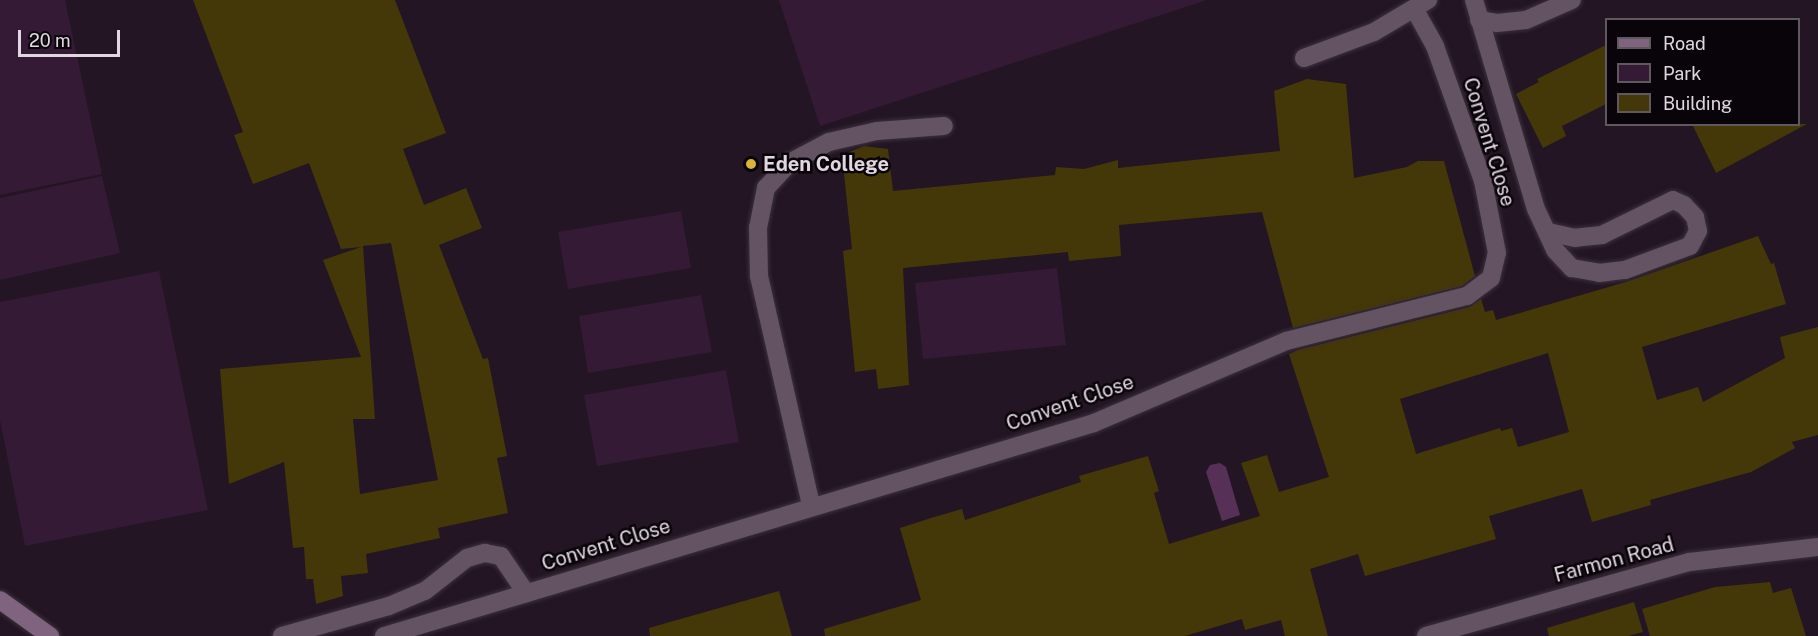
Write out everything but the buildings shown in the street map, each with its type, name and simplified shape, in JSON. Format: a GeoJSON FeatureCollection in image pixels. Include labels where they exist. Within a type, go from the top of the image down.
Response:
{"type":"FeatureCollection","features":[{"type":"Feature","properties":{"kind":"main road"},"geometry":{"type":"LineString","coordinates":[[0,600],[50,636]]}},
{"type":"Feature","properties":{"kind":"street"},"geometry":{"type":"LineString","coordinates":[[1474,0],[1536,209],[1550,232],[1555,250],[1572,268],[1599,273],[1625,270],[1690,246],[1698,231],[1695,216],[1684,205],[1673,200],[1602,235],[1575,238],[1550,232]]}},
{"type":"Feature","properties":{"kind":"street"},"geometry":{"type":"LineString","coordinates":[[1479,20],[1497,23],[1526,20],[1572,0]]}},
{"type":"Feature","properties":{"kind":"street"},"geometry":{"type":"LineString","coordinates":[[1304,58],[1374,32],[1422,5]]}},
{"type":"Feature","properties":{"kind":"street","name":"Convent Close"},"geometry":{"type":"LineString","coordinates":[[384,636],[811,505],[1094,423],[1286,341],[1429,308],[1467,296],[1491,278],[1497,253],[1483,182],[1422,5]]}},
{"type":"Feature","properties":{"kind":"street"},"geometry":{"type":"LineString","coordinates":[[811,505],[759,276],[758,228],[766,188],[789,163],[829,142],[877,131],[944,126]]}},
{"type":"Feature","properties":{"kind":"street","name":"Farmon Road"},"geometry":{"type":"LineString","coordinates":[[1426,636],[1690,562],[1818,547]]}},
{"type":"Feature","properties":{"kind":"street"},"geometry":{"type":"LineString","coordinates":[[282,636],[398,603],[445,578],[467,558],[485,553],[501,556],[526,593]]}},
{"type":"Feature","properties":{"kind":"green space"},"geometry":{"type":"Polygon","coordinates":[[[0,0],[65,0],[102,174],[0,195],[0,0]]]}},
{"type":"Feature","properties":{"kind":"green space"},"geometry":{"type":"Polygon","coordinates":[[[779,0],[1207,0],[820,126],[779,0]]]}},
{"type":"Feature","properties":{"kind":"green space"},"geometry":{"type":"Polygon","coordinates":[[[102,176],[120,253],[0,280],[0,198],[102,176]]]}},
{"type":"Feature","properties":{"kind":"green space"},"geometry":{"type":"Polygon","coordinates":[[[681,211],[691,268],[568,289],[558,232],[681,211]]]}},
{"type":"Feature","properties":{"kind":"green space"},"geometry":{"type":"Polygon","coordinates":[[[1057,268],[1066,345],[923,359],[915,283],[1057,268]]]}},
{"type":"Feature","properties":{"kind":"green space"},"geometry":{"type":"Polygon","coordinates":[[[159,271],[208,510],[25,546],[0,420],[0,302],[159,271]]]}},
{"type":"Feature","properties":{"kind":"green space"},"geometry":{"type":"Polygon","coordinates":[[[701,295],[712,352],[588,373],[579,316],[701,295]]]}},
{"type":"Feature","properties":{"kind":"green space"},"geometry":{"type":"Polygon","coordinates":[[[726,370],[739,442],[597,466],[584,395],[726,370]]]}},
{"type":"Feature","properties":{"kind":"shaded area"},"geometry":{"type":"Polygon","coordinates":[[[1220,463],[1226,467],[1240,515],[1222,521],[1206,472],[1210,465],[1220,463]]]}},
{"type":"Feature","properties":{"kind":"place","name":"Eden College"},"geometry":{"type":"Point","coordinates":[751,164]}}]}
